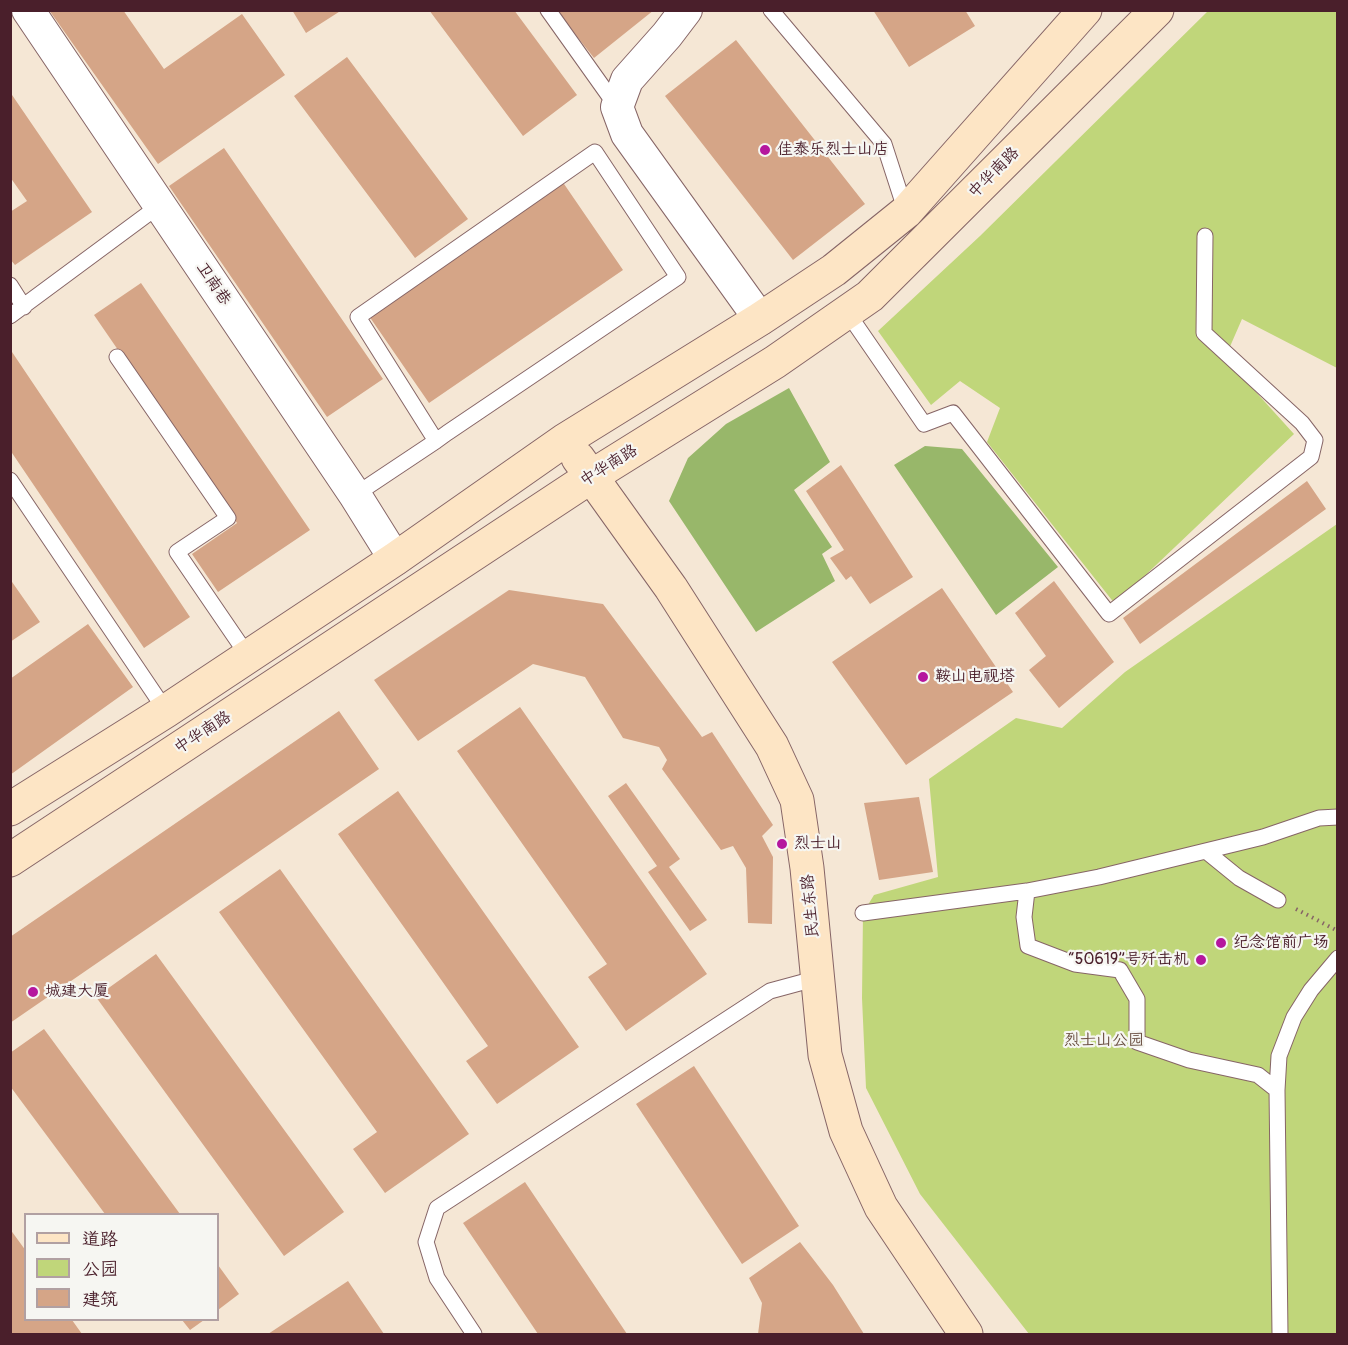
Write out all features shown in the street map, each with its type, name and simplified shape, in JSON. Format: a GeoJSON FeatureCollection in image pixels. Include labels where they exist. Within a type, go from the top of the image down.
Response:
{"type":"FeatureCollection","features":[{"type":"Feature","properties":{"kind":"main road"},"geometry":{"type":"LineString","coordinates":[[10,809],[166,711],[395,559],[564,440],[760,319],[834,270],[906,212],[1085,10]]}},
{"type":"Feature","properties":{"kind":"main road","name":"中华南路"},"geometry":{"type":"LineString","coordinates":[[10,860],[592,476],[776,362],[870,296],[1156,10]]}},
{"type":"Feature","properties":{"kind":"main road","name":"民生东路"},"geometry":{"type":"LineString","coordinates":[[564,440],[671,588],[772,746],[797,800],[807,868],[825,1055],[846,1131],[881,1208],[966,1335]]}},
{"type":"Feature","properties":{"kind":"street","name":"卫南巷"},"geometry":{"type":"LineString","coordinates":[[28,10],[355,495],[395,559]]}},
{"type":"Feature","properties":{"kind":"street"},"geometry":{"type":"LineString","coordinates":[[686,10],[668,35],[627,80],[617,106],[627,134],[760,319]]}},
{"type":"Feature","properties":{"kind":"lane"},"geometry":{"type":"LineString","coordinates":[[548,10],[617,106]]}},
{"type":"Feature","properties":{"kind":"lane"},"geometry":{"type":"LineString","coordinates":[[771,10],[884,144],[906,212]]}},
{"type":"Feature","properties":{"kind":"lane"},"geometry":{"type":"LineString","coordinates":[[355,495],[436,441],[678,277],[595,152],[358,317],[436,441]]}},
{"type":"Feature","properties":{"kind":"lane"},"geometry":{"type":"LineString","coordinates":[[10,316],[160,206]]}},
{"type":"Feature","properties":{"kind":"lane"},"geometry":{"type":"LineString","coordinates":[[847,312],[924,424],[952,413],[1109,614],[1311,457],[1315,440],[1302,423],[1204,333],[1205,236]]}},
{"type":"Feature","properties":{"kind":"lane"},"geometry":{"type":"LineString","coordinates":[[10,285],[24,307]]}},
{"type":"Feature","properties":{"kind":"lane"},"geometry":{"type":"LineString","coordinates":[[117,357],[228,518],[177,552],[248,656]]}},
{"type":"Feature","properties":{"kind":"lane"},"geometry":{"type":"LineString","coordinates":[[10,480],[166,711]]}},
{"type":"Feature","properties":{"kind":"lane"},"geometry":{"type":"LineString","coordinates":[[863,914],[1027,891],[1207,852],[1263,837],[1318,818],[1338,817]]}},
{"type":"Feature","properties":{"kind":"lane"},"geometry":{"type":"LineString","coordinates":[[1207,852],[1239,878],[1278,900]]}},
{"type":"Feature","properties":{"kind":"lane"},"geometry":{"type":"LineString","coordinates":[[1027,891],[1024,917],[1028,946],[1075,964],[1120,970],[1137,999],[1137,1042],[1189,1060],[1258,1075],[1277,1090]]}},
{"type":"Feature","properties":{"kind":"lane"},"geometry":{"type":"LineString","coordinates":[[1280,1335],[1277,1090],[1279,1056],[1294,1017],[1311,990],[1338,958]]}},
{"type":"Feature","properties":{"kind":"lane"},"geometry":{"type":"LineString","coordinates":[[474,1335],[437,1278],[426,1242],[437,1208],[770,991],[818,978]]}},
{"type":"Feature","properties":{"kind":"path"},"geometry":{"type":"LineString","coordinates":[[1278,900],[1338,932]]}},
{"type":"Feature","properties":{"kind":"green space"},"geometry":{"type":"Polygon","coordinates":[[[1208,11],[1337,11],[1337,368],[1242,319],[1225,358],[1294,434],[1115,604],[987,442],[1000,408],[960,381],[931,405],[878,331],[980,236],[1208,11]]]}},
{"type":"Feature","properties":{"kind":"green space"},"geometry":{"type":"Polygon","coordinates":[[[789,388],[830,462],[794,490],[832,547],[822,554],[835,581],[756,632],[669,501],[688,458],[726,424],[789,388]]]}},
{"type":"Feature","properties":{"kind":"green space"},"geometry":{"type":"Polygon","coordinates":[[[925,446],[962,449],[1058,567],[996,615],[894,465],[925,446]]]}},
{"type":"Feature","properties":{"kind":"green space","name":"烈士山公园"},"geometry":{"type":"Polygon","coordinates":[[[1337,524],[1337,1334],[1029,1334],[920,1194],[866,1088],[862,998],[863,913],[874,895],[938,877],[929,779],[1016,718],[1062,728],[1125,672],[1337,524]]]}},
{"type":"Feature","properties":{"kind":"building"},"geometry":{"type":"Polygon","coordinates":[[[49,10],[123,10],[164,69],[242,14],[285,75],[158,164],[49,10]]]}},
{"type":"Feature","properties":{"kind":"building"},"geometry":{"type":"Polygon","coordinates":[[[292,10],[342,10],[306,33],[292,10]]]}},
{"type":"Feature","properties":{"kind":"building"},"geometry":{"type":"Polygon","coordinates":[[[429,10],[514,10],[577,95],[523,136],[429,10]]]}},
{"type":"Feature","properties":{"kind":"building"},"geometry":{"type":"Polygon","coordinates":[[[556,10],[654,10],[594,58],[556,10]]]}},
{"type":"Feature","properties":{"kind":"building"},"geometry":{"type":"Polygon","coordinates":[[[873,10],[965,10],[975,26],[909,67],[873,10]]]}},
{"type":"Feature","properties":{"kind":"building","name":"佳泰乐烈士山店"},"geometry":{"type":"Polygon","coordinates":[[[736,40],[865,204],[793,260],[665,96],[736,40]]]}},
{"type":"Feature","properties":{"kind":"building"},"geometry":{"type":"Polygon","coordinates":[[[347,57],[468,219],[415,258],[294,96],[347,57]]]}},
{"type":"Feature","properties":{"kind":"building"},"geometry":{"type":"Polygon","coordinates":[[[10,92],[92,212],[15,265],[10,259],[10,212],[27,201],[10,177],[10,92]]]}},
{"type":"Feature","properties":{"kind":"building"},"geometry":{"type":"Polygon","coordinates":[[[224,148],[383,379],[327,417],[169,186],[224,148]]]}},
{"type":"Feature","properties":{"kind":"building"},"geometry":{"type":"Polygon","coordinates":[[[562,181],[623,270],[429,403],[369,316],[562,181]]]}},
{"type":"Feature","properties":{"kind":"building"},"geometry":{"type":"Polygon","coordinates":[[[141,283],[310,530],[218,592],[192,554],[237,523],[94,315],[141,283]]]}},
{"type":"Feature","properties":{"kind":"building"},"geometry":{"type":"Polygon","coordinates":[[[10,349],[190,617],[144,648],[10,450],[10,349]]]}},
{"type":"Feature","properties":{"kind":"building"},"geometry":{"type":"Polygon","coordinates":[[[841,465],[913,577],[870,604],[851,576],[846,580],[830,558],[844,550],[806,491],[841,465]]]}},
{"type":"Feature","properties":{"kind":"building"},"geometry":{"type":"Polygon","coordinates":[[[1307,481],[1326,509],[1140,644],[1123,618],[1307,481]]]}},
{"type":"Feature","properties":{"kind":"building"},"geometry":{"type":"Polygon","coordinates":[[[10,579],[40,622],[10,642],[10,579]]]}},
{"type":"Feature","properties":{"kind":"building"},"geometry":{"type":"Polygon","coordinates":[[[1054,581],[1114,662],[1059,708],[1029,670],[1046,656],[1015,613],[1054,581]]]}},
{"type":"Feature","properties":{"kind":"building","name":"鞍山电视塔"},"geometry":{"type":"Polygon","coordinates":[[[942,588],[1013,692],[906,765],[832,662],[942,588]]]}},
{"type":"Feature","properties":{"kind":"building"},"geometry":{"type":"Polygon","coordinates":[[[509,590],[603,604],[702,737],[712,732],[773,825],[762,836],[773,857],[772,924],[748,923],[746,868],[733,846],[721,850],[662,769],[667,760],[659,747],[623,738],[585,677],[533,664],[418,741],[374,680],[509,590]]]}},
{"type":"Feature","properties":{"kind":"building"},"geometry":{"type":"Polygon","coordinates":[[[88,624],[133,687],[10,775],[10,679],[88,624]]]}},
{"type":"Feature","properties":{"kind":"building"},"geometry":{"type":"Polygon","coordinates":[[[520,707],[707,974],[626,1031],[588,977],[607,964],[457,751],[520,707]]]}},
{"type":"Feature","properties":{"kind":"building"},"geometry":{"type":"Polygon","coordinates":[[[339,711],[379,769],[10,1023],[10,937],[339,711]]]}},
{"type":"Feature","properties":{"kind":"building"},"geometry":{"type":"Polygon","coordinates":[[[626,783],[680,859],[669,867],[707,920],[690,931],[648,872],[657,866],[608,796],[626,783]]]}},
{"type":"Feature","properties":{"kind":"building"},"geometry":{"type":"Polygon","coordinates":[[[398,791],[579,1047],[497,1104],[466,1061],[488,1046],[338,834],[398,791]]]}},
{"type":"Feature","properties":{"kind":"building"},"geometry":{"type":"Polygon","coordinates":[[[919,797],[933,872],[879,880],[864,803],[919,797]]]}},
{"type":"Feature","properties":{"kind":"building"},"geometry":{"type":"Polygon","coordinates":[[[280,869],[469,1134],[385,1193],[353,1149],[377,1132],[219,912],[280,869]]]}},
{"type":"Feature","properties":{"kind":"building"},"geometry":{"type":"Polygon","coordinates":[[[156,954],[344,1212],[284,1256],[96,997],[156,954]]]}},
{"type":"Feature","properties":{"kind":"building"},"geometry":{"type":"Polygon","coordinates":[[[44,1029],[179,1213],[104,1213],[10,1086],[10,1053],[44,1029]]]}},
{"type":"Feature","properties":{"kind":"building"},"geometry":{"type":"Polygon","coordinates":[[[694,1066],[799,1226],[742,1264],[636,1104],[694,1066]]]}},
{"type":"Feature","properties":{"kind":"building"},"geometry":{"type":"Polygon","coordinates":[[[525,1182],[627,1334],[538,1334],[463,1223],[525,1182]]]}},
{"type":"Feature","properties":{"kind":"building"},"geometry":{"type":"Polygon","coordinates":[[[10,1229],[24,1248],[24,1321],[73,1321],[82,1334],[10,1334],[10,1229]]]}},
{"type":"Feature","properties":{"kind":"building"},"geometry":{"type":"Polygon","coordinates":[[[800,1242],[833,1285],[864,1334],[758,1334],[762,1303],[749,1278],[800,1242]]]}},
{"type":"Feature","properties":{"kind":"building"},"geometry":{"type":"Polygon","coordinates":[[[219,1266],[239,1294],[219,1309],[219,1266]]]}},
{"type":"Feature","properties":{"kind":"building"},"geometry":{"type":"Polygon","coordinates":[[[348,1281],[384,1334],[268,1334],[348,1281]]]}},
{"type":"Feature","properties":{"kind":"building"},"geometry":{"type":"Polygon","coordinates":[[[183,1321],[203,1321],[190,1330],[183,1321]]]}},
{"type":"Feature","properties":{"kind":"place","name":"佳泰乐烈士山店"},"geometry":{"type":"Point","coordinates":[765,150]}},
{"type":"Feature","properties":{"kind":"place","name":"鞍山电视塔"},"geometry":{"type":"Point","coordinates":[923,677]}},
{"type":"Feature","properties":{"kind":"place","name":"烈士山"},"geometry":{"type":"Point","coordinates":[782,844]}},
{"type":"Feature","properties":{"kind":"place","name":"纪念馆前广场"},"geometry":{"type":"Point","coordinates":[1221,943]}},
{"type":"Feature","properties":{"kind":"place","name":"“50619”号歼击机"},"geometry":{"type":"Point","coordinates":[1201,960]}},
{"type":"Feature","properties":{"kind":"place","name":"城建大厦"},"geometry":{"type":"Point","coordinates":[33,992]}}]}
